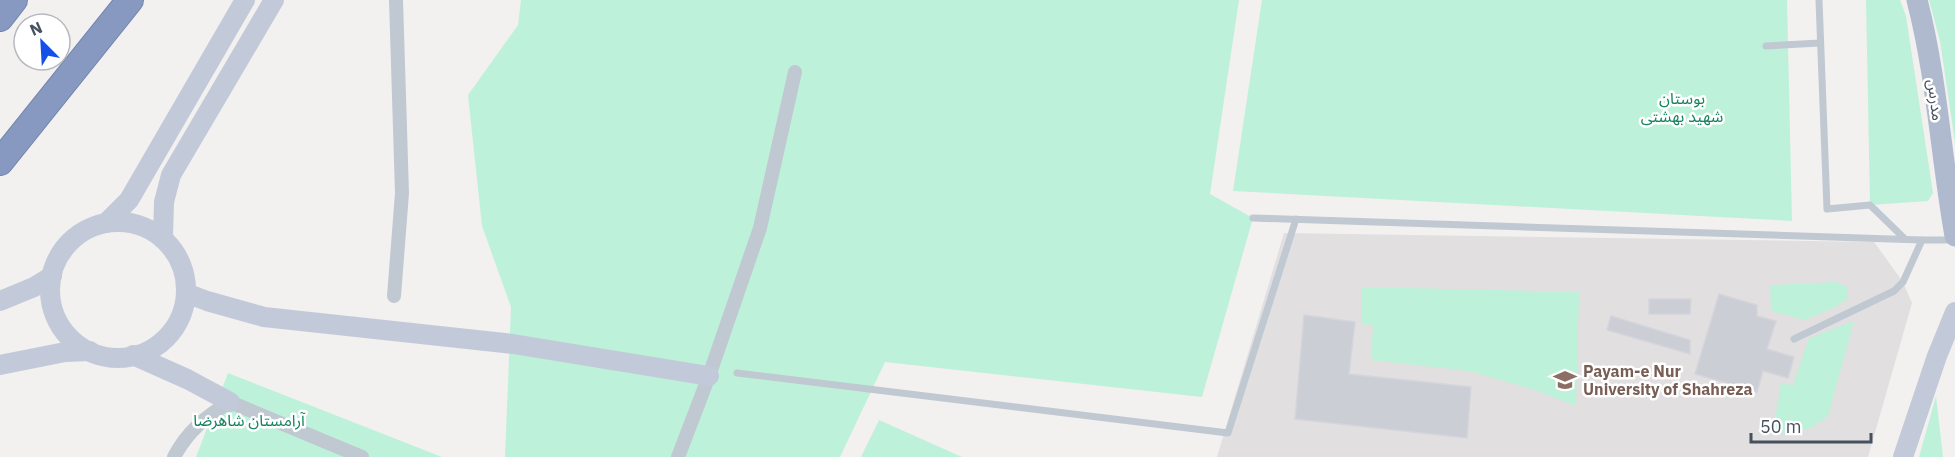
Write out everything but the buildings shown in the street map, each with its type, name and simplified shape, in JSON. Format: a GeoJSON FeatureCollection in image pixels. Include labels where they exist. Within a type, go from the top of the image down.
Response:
{"type":"FeatureCollection","features":[{"type":"Feature","properties":{"kind":"highway"},"geometry":{"type":"LineString","coordinates":[[0,18],[14,0]]}},
{"type":"Feature","properties":{"kind":"highway"},"geometry":{"type":"LineString","coordinates":[[0,162],[130,0]]}},
{"type":"Feature","properties":{"kind":"main road","name":"مدرس"},"geometry":{"type":"LineString","coordinates":[[1917,0],[1933,77],[1955,238]]}},
{"type":"Feature","properties":{"kind":"street"},"geometry":{"type":"LineString","coordinates":[[106,223],[133,224],[163,237],[182,266],[186,293],[184,306],[173,329],[154,346],[133,355],[104,356],[90,351],[80,346],[61,327],[51,302],[50,289],[56,263],[71,241],[116,216],[129,200],[245,0]]}},
{"type":"Feature","properties":{"kind":"street"},"geometry":{"type":"LineString","coordinates":[[163,237],[164,202],[171,175],[274,0]]}},
{"type":"Feature","properties":{"kind":"street"},"geometry":{"type":"LineString","coordinates":[[394,296],[402,194],[396,0]]}},
{"type":"Feature","properties":{"kind":"street"},"geometry":{"type":"LineString","coordinates":[[678,457],[709,376],[760,228],[795,72]]}},
{"type":"Feature","properties":{"kind":"street"},"geometry":{"type":"LineString","coordinates":[[0,301],[34,287],[52,276]]}},
{"type":"Feature","properties":{"kind":"street"},"geometry":{"type":"LineString","coordinates":[[186,293],[264,317],[513,344],[709,376]]}},
{"type":"Feature","properties":{"kind":"street"},"geometry":{"type":"LineString","coordinates":[[1903,457],[1937,356],[1955,312]]}},
{"type":"Feature","properties":{"kind":"street"},"geometry":{"type":"LineString","coordinates":[[0,365],[54,354],[90,351]]}},
{"type":"Feature","properties":{"kind":"street"},"geometry":{"type":"LineString","coordinates":[[133,355],[187,379],[230,402],[362,457]]}},
{"type":"Feature","properties":{"kind":"street"},"geometry":{"type":"LineString","coordinates":[[174,457],[191,430],[230,402]]}},
{"type":"Feature","properties":{"kind":"lane"},"geometry":{"type":"LineString","coordinates":[[1819,0],[1827,209],[1870,205],[1905,239]]}},
{"type":"Feature","properties":{"kind":"lane"},"geometry":{"type":"LineString","coordinates":[[1766,46],[1820,43]]}},
{"type":"Feature","properties":{"kind":"lane"},"geometry":{"type":"LineString","coordinates":[[1253,218],[1922,240],[1955,238]]}},
{"type":"Feature","properties":{"kind":"lane"},"geometry":{"type":"LineString","coordinates":[[737,373],[1228,433],[1296,219]]}},
{"type":"Feature","properties":{"kind":"lane"},"geometry":{"type":"LineString","coordinates":[[1794,339],[1894,291],[1903,282],[1922,240]]}},
{"type":"Feature","properties":{"kind":"shaded area","name":"Payam-e Nur University of Shahreza"},"geometry":{"type":"Polygon","coordinates":[[[1284,233],[1874,242],[1903,282],[1912,303],[1868,457],[1217,457],[1284,233]]]}},
{"type":"Feature","properties":{"kind":"green space"},"geometry":{"type":"Polygon","coordinates":[[[521,0],[1239,0],[1210,194],[1253,218],[1202,397],[885,362],[840,457],[505,457],[511,307],[482,226],[468,95],[518,25],[521,0]]]}},
{"type":"Feature","properties":{"kind":"green space","name":"بوستان شهید بهشتی"},"geometry":{"type":"Polygon","coordinates":[[[1262,0],[1787,0],[1792,221],[1233,191],[1262,0]]]}},
{"type":"Feature","properties":{"kind":"green space"},"geometry":{"type":"Polygon","coordinates":[[[1866,0],[1900,0],[1906,16],[1933,193],[1928,201],[1870,205],[1866,0]]]}},
{"type":"Feature","properties":{"kind":"green space"},"geometry":{"type":"Polygon","coordinates":[[[1929,0],[1955,0],[1955,142],[1940,41],[1929,0]]]}},
{"type":"Feature","properties":{"kind":"green space"},"geometry":{"type":"Polygon","coordinates":[[[1836,282],[1847,287],[1848,298],[1837,306],[1805,320],[1771,311],[1770,285],[1836,282]]]}},
{"type":"Feature","properties":{"kind":"green space"},"geometry":{"type":"Polygon","coordinates":[[[1362,287],[1579,292],[1576,406],[1535,390],[1469,371],[1371,360],[1373,325],[1361,324],[1362,287]]]}},
{"type":"Feature","properties":{"kind":"green space"},"geometry":{"type":"Polygon","coordinates":[[[1854,321],[1828,416],[1811,428],[1789,435],[1773,432],[1781,383],[1793,385],[1809,338],[1854,321]]]}},
{"type":"Feature","properties":{"kind":"green space","name":"آرامستان شاهرضا"},"geometry":{"type":"Polygon","coordinates":[[[228,373],[442,457],[196,457],[228,373]]]}},
{"type":"Feature","properties":{"kind":"green space"},"geometry":{"type":"Polygon","coordinates":[[[1936,396],[1943,457],[1919,457],[1936,396]]]}},
{"type":"Feature","properties":{"kind":"green space"},"geometry":{"type":"Polygon","coordinates":[[[879,420],[962,457],[861,457],[879,420]]]}},
{"type":"Feature","properties":{"kind":"place","name":"Payam-e Nur University of Shahreza"},"geometry":{"type":"Point","coordinates":[1565,380]}}]}
